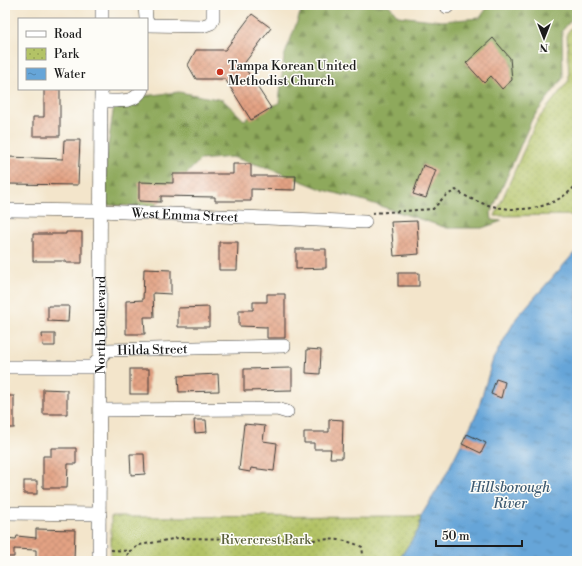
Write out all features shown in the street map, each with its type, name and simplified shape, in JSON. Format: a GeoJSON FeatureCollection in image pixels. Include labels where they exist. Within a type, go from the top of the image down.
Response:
{"type":"FeatureCollection","features":[{"type":"Feature","properties":{"kind":"street"},"geometry":{"type":"LineString","coordinates":[[102,5],[102,18]]}},
{"type":"Feature","properties":{"kind":"street"},"geometry":{"type":"LineString","coordinates":[[145,5],[146,18]]}},
{"type":"Feature","properties":{"kind":"street"},"geometry":{"type":"LineString","coordinates":[[148,25],[203,26],[211,23],[214,18],[213,5]]}},
{"type":"Feature","properties":{"kind":"street"},"geometry":{"type":"LineString","coordinates":[[101,95],[132,100],[138,97],[142,90]]}},
{"type":"Feature","properties":{"kind":"street","name":"North Boulevard"},"geometry":{"type":"LineString","coordinates":[[101,95],[100,514],[103,555]]}},
{"type":"Feature","properties":{"kind":"street","name":"West Emma Street"},"geometry":{"type":"LineString","coordinates":[[5,210],[100,211],[365,222]]}},
{"type":"Feature","properties":{"kind":"street","name":"Hilda Street"},"geometry":{"type":"LineString","coordinates":[[5,367],[92,367],[107,350],[284,346]]}},
{"type":"Feature","properties":{"kind":"street"},"geometry":{"type":"LineString","coordinates":[[100,410],[277,409],[287,412]]}},
{"type":"Feature","properties":{"kind":"street"},"geometry":{"type":"LineString","coordinates":[[5,513],[100,514]]}},
{"type":"Feature","properties":{"kind":"path"},"geometry":{"type":"LineString","coordinates":[[365,222],[372,213],[433,209],[444,197],[456,190],[470,200],[500,209],[534,208],[555,202],[571,191],[577,184]]}},
{"type":"Feature","properties":{"kind":"path"},"geometry":{"type":"LineString","coordinates":[[103,555],[130,551],[140,545],[178,538],[331,539],[349,540],[362,547],[364,561]]}},
{"type":"Feature","properties":{"kind":"path"},"geometry":{"type":"LineString","coordinates":[[124,561],[130,551]]}},
{"type":"Feature","properties":{"kind":"green space"},"geometry":{"type":"Polygon","coordinates":[[[301,5],[389,5],[398,16],[442,21],[480,18],[489,5],[577,5],[577,13],[562,31],[563,78],[532,119],[491,213],[492,220],[502,221],[482,228],[447,228],[365,201],[324,190],[268,168],[232,157],[200,160],[154,207],[106,205],[106,159],[115,99],[179,92],[223,100],[244,120],[279,103],[284,57],[301,11],[301,5]]]}},
{"type":"Feature","properties":{"kind":"green space"},"geometry":{"type":"Polygon","coordinates":[[[577,21],[577,215],[495,216],[536,122],[569,80],[567,33],[577,21]]]}},
{"type":"Feature","properties":{"kind":"green space","name":"Rivercrest Park"},"geometry":{"type":"Polygon","coordinates":[[[421,516],[419,529],[398,561],[111,561],[111,517],[421,516]]]}},
{"type":"Feature","properties":{"kind":"water","name":"Hillsborough River"},"geometry":{"type":"Polygon","coordinates":[[[577,250],[577,556],[573,561],[398,561],[419,529],[421,516],[443,480],[477,413],[493,359],[517,317],[577,250]]]}},
{"type":"Feature","properties":{"kind":"building","name":"Tampa Korean United Methodist Church"},"geometry":{"type":"Polygon","coordinates":[[[252,14],[271,28],[243,65],[271,108],[251,120],[225,79],[196,79],[188,65],[196,50],[225,50],[252,14]]]}},
{"type":"Feature","properties":{"kind":"building"},"geometry":{"type":"Polygon","coordinates":[[[493,38],[510,58],[512,80],[502,89],[491,76],[484,83],[466,63],[493,38]]]}},
{"type":"Feature","properties":{"kind":"building"},"geometry":{"type":"Polygon","coordinates":[[[44,90],[60,90],[60,136],[33,136],[33,117],[44,117],[44,90]]]}},
{"type":"Feature","properties":{"kind":"building"},"geometry":{"type":"Polygon","coordinates":[[[64,140],[80,140],[78,185],[8,184],[8,157],[63,159],[64,140]]]}},
{"type":"Feature","properties":{"kind":"building"},"geometry":{"type":"Polygon","coordinates":[[[233,164],[251,164],[251,176],[296,176],[295,190],[251,189],[251,201],[215,201],[215,197],[161,196],[161,202],[139,201],[139,182],[173,183],[173,174],[233,174],[233,164]]]}},
{"type":"Feature","properties":{"kind":"building"},"geometry":{"type":"Polygon","coordinates":[[[423,165],[436,170],[426,198],[413,194],[423,165]]]}},
{"type":"Feature","properties":{"kind":"building"},"geometry":{"type":"Polygon","coordinates":[[[417,221],[419,254],[394,256],[391,222],[417,221]]]}},
{"type":"Feature","properties":{"kind":"building"},"geometry":{"type":"Polygon","coordinates":[[[66,232],[82,232],[82,263],[66,263],[66,261],[33,261],[33,234],[66,234],[66,232]]]}},
{"type":"Feature","properties":{"kind":"building"},"geometry":{"type":"Polygon","coordinates":[[[219,242],[238,242],[237,270],[219,270],[219,242]]]}},
{"type":"Feature","properties":{"kind":"building"},"geometry":{"type":"Polygon","coordinates":[[[296,249],[326,249],[326,268],[296,269],[296,249]]]}},
{"type":"Feature","properties":{"kind":"building"},"geometry":{"type":"Polygon","coordinates":[[[144,269],[171,270],[171,294],[153,293],[154,317],[144,317],[145,334],[126,334],[126,301],[143,300],[144,269]]]}},
{"type":"Feature","properties":{"kind":"building"},"geometry":{"type":"Polygon","coordinates":[[[398,273],[419,273],[419,286],[398,286],[398,273]]]}},
{"type":"Feature","properties":{"kind":"building"},"geometry":{"type":"Polygon","coordinates":[[[267,294],[285,294],[285,338],[267,338],[267,327],[239,326],[239,310],[253,310],[253,302],[267,302],[267,294]]]}},
{"type":"Feature","properties":{"kind":"building"},"geometry":{"type":"Polygon","coordinates":[[[48,306],[69,306],[68,322],[48,321],[48,306]]]}},
{"type":"Feature","properties":{"kind":"building"},"geometry":{"type":"Polygon","coordinates":[[[209,307],[209,327],[178,327],[178,308],[209,307]]]}},
{"type":"Feature","properties":{"kind":"building"},"geometry":{"type":"Polygon","coordinates":[[[42,334],[55,334],[55,346],[43,346],[42,334]]]}},
{"type":"Feature","properties":{"kind":"building"},"geometry":{"type":"Polygon","coordinates":[[[307,349],[321,350],[320,374],[306,373],[307,349]]]}},
{"type":"Feature","properties":{"kind":"building"},"geometry":{"type":"Polygon","coordinates":[[[292,368],[292,390],[244,391],[244,369],[292,368]]]}},
{"type":"Feature","properties":{"kind":"building"},"geometry":{"type":"Polygon","coordinates":[[[130,369],[149,369],[149,394],[130,394],[130,369]]]}},
{"type":"Feature","properties":{"kind":"building"},"geometry":{"type":"Polygon","coordinates":[[[218,374],[219,391],[179,392],[178,376],[218,374]]]}},
{"type":"Feature","properties":{"kind":"building"},"geometry":{"type":"Polygon","coordinates":[[[496,379],[505,382],[501,398],[491,394],[496,379]]]}},
{"type":"Feature","properties":{"kind":"building"},"geometry":{"type":"Polygon","coordinates":[[[43,389],[67,390],[67,414],[43,414],[43,389]]]}},
{"type":"Feature","properties":{"kind":"building"},"geometry":{"type":"Polygon","coordinates":[[[5,396],[14,396],[14,428],[5,428],[5,396]]]}},
{"type":"Feature","properties":{"kind":"building"},"geometry":{"type":"Polygon","coordinates":[[[329,419],[343,420],[342,458],[330,458],[331,449],[314,449],[314,443],[304,443],[304,432],[329,432],[329,419]]]}},
{"type":"Feature","properties":{"kind":"building"},"geometry":{"type":"Polygon","coordinates":[[[194,420],[206,420],[207,432],[195,433],[194,420]]]}},
{"type":"Feature","properties":{"kind":"building"},"geometry":{"type":"Polygon","coordinates":[[[244,424],[265,426],[263,441],[277,443],[274,471],[251,468],[250,472],[239,470],[244,424]]]}},
{"type":"Feature","properties":{"kind":"building"},"geometry":{"type":"Polygon","coordinates":[[[467,434],[486,443],[481,453],[462,444],[467,434]]]}},
{"type":"Feature","properties":{"kind":"building"},"geometry":{"type":"Polygon","coordinates":[[[51,448],[76,448],[76,464],[68,464],[67,488],[43,488],[43,456],[51,456],[51,448]]]}},
{"type":"Feature","properties":{"kind":"building"},"geometry":{"type":"Polygon","coordinates":[[[130,454],[144,454],[145,474],[131,475],[130,454]]]}},
{"type":"Feature","properties":{"kind":"building"},"geometry":{"type":"Polygon","coordinates":[[[24,481],[37,481],[37,494],[24,494],[24,481]]]}},
{"type":"Feature","properties":{"kind":"building"},"geometry":{"type":"Polygon","coordinates":[[[36,529],[75,530],[74,561],[36,561],[36,550],[14,549],[14,557],[5,557],[5,538],[16,539],[17,536],[36,538],[36,529]]]}},
{"type":"Feature","properties":{"kind":"place","name":"Tampa Korean United Methodist Church"},"geometry":{"type":"Point","coordinates":[220,72]}}]}
